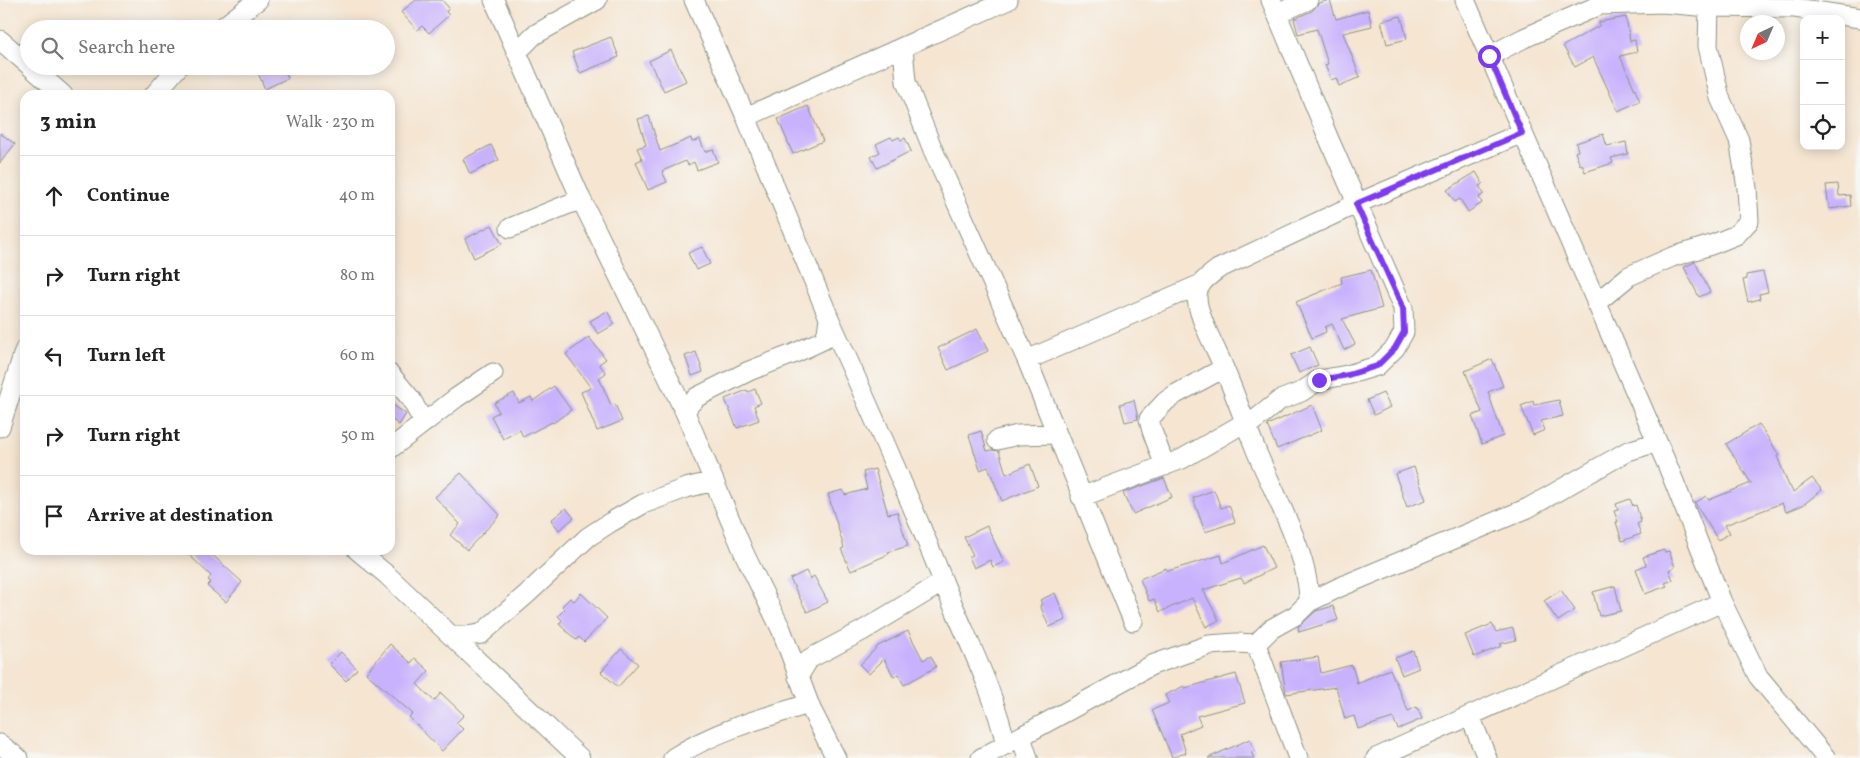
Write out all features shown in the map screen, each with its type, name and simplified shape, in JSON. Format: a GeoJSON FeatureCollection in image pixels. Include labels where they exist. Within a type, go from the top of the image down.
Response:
{"type":"FeatureCollection","features":[{"type":"Feature","properties":{"kind":"street"},"geometry":{"type":"LineString","coordinates":[[232,20],[258,0]]}},
{"type":"Feature","properties":{"kind":"street"},"geometry":{"type":"LineString","coordinates":[[494,0],[582,198],[660,364],[685,412],[744,553],[781,630],[809,704],[836,758]]}},
{"type":"Feature","properties":{"kind":"street"},"geometry":{"type":"LineString","coordinates":[[518,51],[534,35],[597,0]]}},
{"type":"Feature","properties":{"kind":"street"},"geometry":{"type":"LineString","coordinates":[[694,0],[880,430],[1001,719],[1014,741],[1028,758]]}},
{"type":"Feature","properties":{"kind":"street"},"geometry":{"type":"LineString","coordinates":[[746,117],[1008,0]]}},
{"type":"Feature","properties":{"kind":"street"},"geometry":{"type":"LineString","coordinates":[[1081,497],[1182,459],[1245,425],[1280,400],[1301,392],[1319,380],[1348,375],[1377,366],[1395,348],[1404,332],[1403,308],[1356,204],[1274,7],[1308,0]]}},
{"type":"Feature","properties":{"kind":"street"},"geometry":{"type":"LineString","coordinates":[[1465,0],[1657,442],[1722,602],[1758,676],[1826,758]]}},
{"type":"Feature","properties":{"kind":"street"},"geometry":{"type":"LineString","coordinates":[[1489,56],[1524,38],[1600,5],[1612,2],[1663,3],[1709,7],[1835,7],[1860,18]]}},
{"type":"Feature","properties":{"kind":"street"},"geometry":{"type":"LineString","coordinates":[[1596,303],[1629,276],[1736,235],[1749,221],[1747,188],[1738,140],[1720,98],[1708,46],[1709,7]]}},
{"type":"Feature","properties":{"kind":"street"},"geometry":{"type":"LineString","coordinates":[[0,40],[20,58]]}},
{"type":"Feature","properties":{"kind":"street"},"geometry":{"type":"LineString","coordinates":[[903,48],[906,82],[933,150],[1026,360],[1133,621]]}},
{"type":"Feature","properties":{"kind":"street"},"geometry":{"type":"LineString","coordinates":[[40,75],[57,90]]}},
{"type":"Feature","properties":{"kind":"street"},"geometry":{"type":"LineString","coordinates":[[158,90],[171,75]]}},
{"type":"Feature","properties":{"kind":"street"},"geometry":{"type":"LineString","coordinates":[[1026,360],[1200,284],[1218,270],[1356,204],[1522,133]]}},
{"type":"Feature","properties":{"kind":"street"},"geometry":{"type":"LineString","coordinates":[[510,228],[582,198]]}},
{"type":"Feature","properties":{"kind":"street"},"geometry":{"type":"LineString","coordinates":[[1200,284],[1197,295],[1204,324],[1224,368],[1245,425],[1299,549],[1309,588],[1310,602]]}},
{"type":"Feature","properties":{"kind":"street"},"geometry":{"type":"LineString","coordinates":[[685,412],[696,397],[749,371],[824,340],[830,318]]}},
{"type":"Feature","properties":{"kind":"street"},"geometry":{"type":"LineString","coordinates":[[0,427],[20,365]]}},
{"type":"Feature","properties":{"kind":"street"},"geometry":{"type":"LineString","coordinates":[[1165,466],[1149,419],[1166,401],[1176,394],[1224,368]]}},
{"type":"Feature","properties":{"kind":"street"},"geometry":{"type":"LineString","coordinates":[[395,445],[493,374]]}},
{"type":"Feature","properties":{"kind":"street"},"geometry":{"type":"LineString","coordinates":[[395,380],[411,400],[424,423]]}},
{"type":"Feature","properties":{"kind":"street"},"geometry":{"type":"LineString","coordinates":[[996,440],[1018,435],[1057,434]]}},
{"type":"Feature","properties":{"kind":"street"},"geometry":{"type":"LineString","coordinates":[[981,758],[1152,665],[1209,645],[1256,644],[1271,629],[1296,615],[1310,602],[1340,587],[1528,508],[1628,451],[1657,442]]}},
{"type":"Feature","properties":{"kind":"street"},"geometry":{"type":"LineString","coordinates":[[452,636],[481,634],[588,537],[611,522],[643,504],[686,488],[714,481]]}},
{"type":"Feature","properties":{"kind":"street"},"geometry":{"type":"LineString","coordinates":[[363,555],[387,575],[580,758]]}},
{"type":"Feature","properties":{"kind":"street"},"geometry":{"type":"LineString","coordinates":[[798,676],[810,659],[943,582]]}},
{"type":"Feature","properties":{"kind":"street"},"geometry":{"type":"LineString","coordinates":[[1376,758],[1722,602]]}},
{"type":"Feature","properties":{"kind":"street"},"geometry":{"type":"LineString","coordinates":[[1256,644],[1298,758]]}},
{"type":"Feature","properties":{"kind":"street"},"geometry":{"type":"LineString","coordinates":[[673,758],[713,735],[809,704]]}},
{"type":"Feature","properties":{"kind":"street"},"geometry":{"type":"LineString","coordinates":[[1470,716],[1487,758]]}},
{"type":"Feature","properties":{"kind":"street"},"geometry":{"type":"LineString","coordinates":[[0,744],[18,758]]}},
{"type":"Feature","properties":{"kind":"building"},"geometry":{"type":"Polygon","coordinates":[[[416,0],[442,0],[449,8],[446,12],[449,15],[429,33],[422,26],[417,30],[401,12],[416,0]]]}},
{"type":"Feature","properties":{"kind":"building"},"geometry":{"type":"Polygon","coordinates":[[[1330,0],[1336,19],[1368,10],[1372,26],[1343,33],[1360,77],[1339,86],[1336,78],[1331,80],[1325,65],[1328,64],[1317,29],[1298,34],[1294,19],[1312,11],[1319,3],[1330,0]]]}},
{"type":"Feature","properties":{"kind":"building"},"geometry":{"type":"Polygon","coordinates":[[[1401,16],[1407,39],[1387,44],[1381,21],[1401,16]]]}},
{"type":"Feature","properties":{"kind":"building"},"geometry":{"type":"Polygon","coordinates":[[[1626,17],[1630,41],[1635,40],[1637,52],[1620,56],[1640,101],[1618,111],[1593,57],[1575,67],[1563,46],[1599,26],[1599,22],[1626,17]]]}},
{"type":"Feature","properties":{"kind":"building"},"geometry":{"type":"Polygon","coordinates":[[[611,37],[619,57],[580,73],[572,52],[611,37]]]}},
{"type":"Feature","properties":{"kind":"building"},"geometry":{"type":"Polygon","coordinates":[[[671,50],[686,81],[664,91],[649,61],[671,50]]]}},
{"type":"Feature","properties":{"kind":"building"},"geometry":{"type":"Polygon","coordinates":[[[259,75],[287,75],[288,78],[265,89],[259,75]]]}},
{"type":"Feature","properties":{"kind":"building"},"geometry":{"type":"Polygon","coordinates":[[[808,106],[823,141],[793,154],[778,119],[808,106]]]}},
{"type":"Feature","properties":{"kind":"building"},"geometry":{"type":"Polygon","coordinates":[[[649,116],[660,151],[691,138],[692,142],[700,139],[705,152],[713,149],[718,162],[697,170],[694,162],[688,165],[686,161],[662,171],[667,182],[648,190],[636,162],[642,159],[637,148],[646,145],[638,119],[649,116]]]}},
{"type":"Feature","properties":{"kind":"building"},"geometry":{"type":"Polygon","coordinates":[[[0,133],[15,144],[0,163],[0,133]]]}},
{"type":"Feature","properties":{"kind":"building"},"geometry":{"type":"Polygon","coordinates":[[[1603,134],[1607,146],[1626,142],[1628,154],[1611,158],[1613,163],[1585,172],[1575,152],[1578,151],[1576,143],[1603,134]]]}},
{"type":"Feature","properties":{"kind":"building"},"geometry":{"type":"Polygon","coordinates":[[[891,137],[893,140],[899,137],[901,140],[905,138],[911,151],[877,168],[871,157],[880,152],[876,144],[891,137]]]}},
{"type":"Feature","properties":{"kind":"building"},"geometry":{"type":"Polygon","coordinates":[[[491,145],[499,160],[470,174],[463,159],[491,145]]]}},
{"type":"Feature","properties":{"kind":"building"},"geometry":{"type":"Polygon","coordinates":[[[1476,172],[1483,184],[1479,186],[1484,194],[1479,197],[1482,203],[1468,212],[1460,199],[1455,202],[1447,190],[1476,172]]]}},
{"type":"Feature","properties":{"kind":"building"},"geometry":{"type":"Polygon","coordinates":[[[1838,184],[1839,196],[1850,195],[1851,206],[1829,209],[1826,185],[1838,184]]]}},
{"type":"Feature","properties":{"kind":"building"},"geometry":{"type":"Polygon","coordinates":[[[492,225],[502,244],[474,258],[465,239],[492,225]]]}},
{"type":"Feature","properties":{"kind":"building"},"geometry":{"type":"Polygon","coordinates":[[[702,247],[710,264],[696,270],[688,253],[702,247]]]}},
{"type":"Feature","properties":{"kind":"building"},"geometry":{"type":"Polygon","coordinates":[[[1695,262],[1710,292],[1699,297],[1684,267],[1695,262]]]}},
{"type":"Feature","properties":{"kind":"building"},"geometry":{"type":"Polygon","coordinates":[[[1371,270],[1382,308],[1342,319],[1355,344],[1344,350],[1332,324],[1325,327],[1326,332],[1312,338],[1296,302],[1342,283],[1341,277],[1371,270]]]}},
{"type":"Feature","properties":{"kind":"building"},"geometry":{"type":"Polygon","coordinates":[[[1763,272],[1768,292],[1759,294],[1760,299],[1748,302],[1743,280],[1747,279],[1746,275],[1763,272]]]}},
{"type":"Feature","properties":{"kind":"building"},"geometry":{"type":"Polygon","coordinates":[[[607,311],[615,324],[598,334],[590,321],[607,311]]]}},
{"type":"Feature","properties":{"kind":"building"},"geometry":{"type":"Polygon","coordinates":[[[977,329],[988,351],[948,370],[938,348],[977,329]]]}},
{"type":"Feature","properties":{"kind":"building"},"geometry":{"type":"Polygon","coordinates":[[[589,337],[606,359],[599,364],[606,373],[599,378],[611,405],[615,404],[622,421],[597,431],[581,392],[591,388],[566,354],[589,337]]]}},
{"type":"Feature","properties":{"kind":"building"},"geometry":{"type":"Polygon","coordinates":[[[1310,347],[1318,365],[1299,373],[1291,355],[1310,347]]]}},
{"type":"Feature","properties":{"kind":"building"},"geometry":{"type":"Polygon","coordinates":[[[696,352],[703,372],[692,376],[685,356],[696,352]]]}},
{"type":"Feature","properties":{"kind":"building"},"geometry":{"type":"Polygon","coordinates":[[[1492,359],[1503,386],[1488,392],[1503,436],[1482,444],[1472,416],[1482,412],[1465,371],[1492,359]]]}},
{"type":"Feature","properties":{"kind":"building"},"geometry":{"type":"Polygon","coordinates":[[[554,386],[571,410],[553,423],[523,437],[520,430],[503,439],[491,416],[499,412],[494,403],[514,393],[519,403],[531,397],[533,401],[554,386]]]}},
{"type":"Feature","properties":{"kind":"building"},"geometry":{"type":"Polygon","coordinates":[[[755,389],[761,403],[754,406],[759,420],[737,428],[725,399],[747,390],[748,392],[755,389]]]}},
{"type":"Feature","properties":{"kind":"building"},"geometry":{"type":"Polygon","coordinates":[[[1383,393],[1390,407],[1374,415],[1367,400],[1383,393]]]}},
{"type":"Feature","properties":{"kind":"building"},"geometry":{"type":"Polygon","coordinates":[[[1134,400],[1138,419],[1125,422],[1120,404],[1134,400]]]}},
{"type":"Feature","properties":{"kind":"building"},"geometry":{"type":"Polygon","coordinates":[[[1559,400],[1563,416],[1541,421],[1545,430],[1533,435],[1521,406],[1533,401],[1534,405],[1559,400]]]}},
{"type":"Feature","properties":{"kind":"building"},"geometry":{"type":"Polygon","coordinates":[[[1312,405],[1322,430],[1277,449],[1267,425],[1312,405]]]}},
{"type":"Feature","properties":{"kind":"building"},"geometry":{"type":"Polygon","coordinates":[[[395,406],[406,414],[399,425],[395,422],[395,406]]]}},
{"type":"Feature","properties":{"kind":"building"},"geometry":{"type":"Polygon","coordinates":[[[1759,424],[1779,455],[1777,456],[1793,492],[1812,478],[1822,490],[1803,505],[1786,512],[1782,503],[1725,525],[1730,533],[1718,540],[1695,503],[1706,496],[1709,500],[1751,483],[1726,444],[1759,424]]]}},
{"type":"Feature","properties":{"kind":"building"},"geometry":{"type":"Polygon","coordinates":[[[981,431],[987,451],[999,451],[1006,474],[1030,464],[1038,486],[1002,501],[988,467],[980,470],[969,435],[981,431]]]}},
{"type":"Feature","properties":{"kind":"building"},"geometry":{"type":"Polygon","coordinates":[[[1414,467],[1426,500],[1407,507],[1395,474],[1414,467]]]}},
{"type":"Feature","properties":{"kind":"building"},"geometry":{"type":"Polygon","coordinates":[[[875,469],[888,514],[897,512],[908,546],[888,552],[889,554],[851,571],[841,549],[844,548],[828,494],[843,490],[845,495],[867,489],[863,472],[875,469]]]}},
{"type":"Feature","properties":{"kind":"building"},"geometry":{"type":"Polygon","coordinates":[[[461,473],[500,515],[467,550],[450,535],[460,524],[435,497],[461,473]]]}},
{"type":"Feature","properties":{"kind":"building"},"geometry":{"type":"Polygon","coordinates":[[[1164,478],[1172,497],[1133,514],[1123,493],[1164,478]]]}},
{"type":"Feature","properties":{"kind":"building"},"geometry":{"type":"Polygon","coordinates":[[[1214,490],[1221,508],[1229,505],[1235,522],[1205,532],[1193,498],[1214,490]]]}},
{"type":"Feature","properties":{"kind":"building"},"geometry":{"type":"Polygon","coordinates":[[[1630,499],[1633,506],[1636,505],[1641,522],[1637,524],[1641,534],[1622,541],[1614,511],[1618,510],[1616,504],[1630,499]]]}},
{"type":"Feature","properties":{"kind":"building"},"geometry":{"type":"Polygon","coordinates":[[[566,508],[574,518],[559,530],[551,520],[566,508]]]}},
{"type":"Feature","properties":{"kind":"building"},"geometry":{"type":"Polygon","coordinates":[[[987,526],[1004,562],[993,567],[990,560],[974,568],[969,557],[973,555],[964,537],[987,526]]]}},
{"type":"Feature","properties":{"kind":"building"},"geometry":{"type":"Polygon","coordinates":[[[1263,545],[1274,568],[1244,583],[1241,578],[1203,590],[1219,620],[1206,627],[1192,598],[1160,612],[1154,599],[1149,601],[1140,579],[1166,568],[1168,571],[1221,555],[1223,563],[1263,545]]]}},
{"type":"Feature","properties":{"kind":"building"},"geometry":{"type":"Polygon","coordinates":[[[1664,550],[1665,552],[1669,551],[1675,567],[1669,570],[1673,580],[1665,583],[1667,586],[1645,594],[1636,569],[1646,565],[1643,557],[1664,550]]]}},
{"type":"Feature","properties":{"kind":"building"},"geometry":{"type":"Polygon","coordinates":[[[189,555],[212,555],[242,582],[226,602],[207,586],[211,582],[208,580],[211,576],[189,555]]]}},
{"type":"Feature","properties":{"kind":"building"},"geometry":{"type":"Polygon","coordinates":[[[806,571],[810,579],[814,576],[828,602],[807,612],[790,579],[806,571]]]}},
{"type":"Feature","properties":{"kind":"building"},"geometry":{"type":"Polygon","coordinates":[[[1615,586],[1621,611],[1599,616],[1593,592],[1615,586]]]}},
{"type":"Feature","properties":{"kind":"building"},"geometry":{"type":"Polygon","coordinates":[[[1561,590],[1575,610],[1558,621],[1544,601],[1561,590]]]}},
{"type":"Feature","properties":{"kind":"building"},"geometry":{"type":"Polygon","coordinates":[[[581,593],[607,618],[584,642],[579,637],[576,640],[559,624],[562,620],[558,616],[565,609],[562,606],[570,598],[574,601],[581,593]]]}},
{"type":"Feature","properties":{"kind":"building"},"geometry":{"type":"Polygon","coordinates":[[[1055,593],[1066,620],[1049,627],[1040,605],[1042,604],[1040,600],[1055,593]]]}},
{"type":"Feature","properties":{"kind":"building"},"geometry":{"type":"Polygon","coordinates":[[[1333,606],[1338,620],[1299,632],[1298,627],[1316,611],[1333,606]]]}},
{"type":"Feature","properties":{"kind":"building"},"geometry":{"type":"Polygon","coordinates":[[[1492,624],[1496,632],[1513,628],[1516,640],[1500,644],[1502,646],[1474,657],[1465,635],[1492,624]]]}},
{"type":"Feature","properties":{"kind":"building"},"geometry":{"type":"Polygon","coordinates":[[[908,631],[923,660],[931,656],[936,667],[904,685],[898,674],[894,677],[884,659],[869,674],[860,665],[878,646],[908,631]]]}},
{"type":"Feature","properties":{"kind":"building"},"geometry":{"type":"Polygon","coordinates":[[[390,644],[411,663],[415,658],[429,671],[417,684],[434,701],[441,693],[464,715],[456,723],[463,729],[442,751],[409,717],[413,714],[366,673],[390,644]]]}},
{"type":"Feature","properties":{"kind":"building"},"geometry":{"type":"Polygon","coordinates":[[[621,649],[638,664],[618,687],[601,672],[621,649]]]}},
{"type":"Feature","properties":{"kind":"building"},"geometry":{"type":"Polygon","coordinates":[[[1413,651],[1419,668],[1402,675],[1395,658],[1413,651]]]}},
{"type":"Feature","properties":{"kind":"building"},"geometry":{"type":"Polygon","coordinates":[[[341,652],[357,669],[346,681],[329,664],[341,652]]]}},
{"type":"Feature","properties":{"kind":"building"},"geometry":{"type":"Polygon","coordinates":[[[1318,657],[1321,673],[1352,665],[1357,683],[1390,669],[1408,711],[1417,707],[1422,719],[1398,729],[1393,718],[1358,729],[1354,716],[1345,719],[1336,687],[1286,694],[1281,662],[1318,657]]]}},
{"type":"Feature","properties":{"kind":"building"},"geometry":{"type":"Polygon","coordinates":[[[1236,674],[1245,703],[1197,716],[1201,725],[1180,734],[1186,753],[1172,757],[1152,710],[1169,703],[1165,695],[1184,686],[1185,688],[1236,674]]]}},
{"type":"Feature","properties":{"kind":"building"},"geometry":{"type":"Polygon","coordinates":[[[1250,739],[1255,751],[1251,752],[1254,758],[1208,758],[1250,739]]]}},
{"type":"Feature","properties":{"kind":"route"},"geometry":{"type":"LineString","coordinates":[[1319,380],[1348,375],[1377,366],[1395,348],[1404,332],[1403,308],[1375,242],[1356,204],[1522,133],[1489,56]]}}]}
